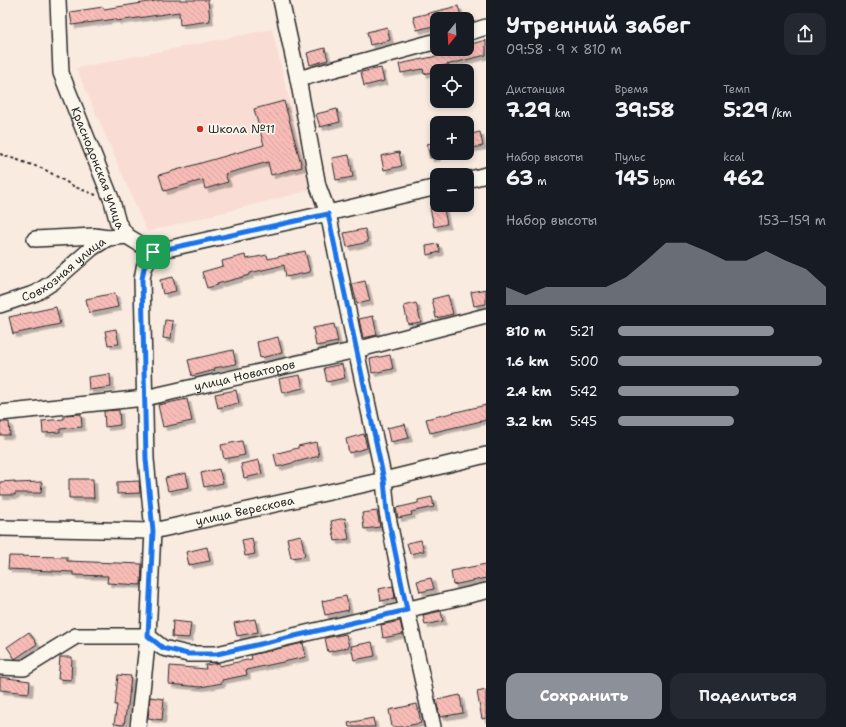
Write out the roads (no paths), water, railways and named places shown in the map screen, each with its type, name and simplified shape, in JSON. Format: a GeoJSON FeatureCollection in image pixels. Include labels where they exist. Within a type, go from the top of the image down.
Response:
{"type":"FeatureCollection","features":[{"type":"Feature","properties":{"kind":"street","name":"Краснодонская улица"},"geometry":{"type":"LineString","coordinates":[[58,0],[61,73],[112,202],[118,223],[127,236],[153,252]]}},
{"type":"Feature","properties":{"kind":"street"},"geometry":{"type":"LineString","coordinates":[[281,0],[298,79],[318,186],[328,214],[384,480],[387,512],[433,727]]}},
{"type":"Feature","properties":{"kind":"street"},"geometry":{"type":"LineString","coordinates":[[474,31],[486,27]]}},
{"type":"Feature","properties":{"kind":"street"},"geometry":{"type":"LineString","coordinates":[[298,79],[430,43]]}},
{"type":"Feature","properties":{"kind":"street"},"geometry":{"type":"LineString","coordinates":[[474,178],[486,175]]}},
{"type":"Feature","properties":{"kind":"street"},"geometry":{"type":"LineString","coordinates":[[138,727],[148,636],[153,531],[146,459],[142,279],[144,268],[153,252],[328,214],[430,189]]}},
{"type":"Feature","properties":{"kind":"street"},"geometry":{"type":"LineString","coordinates":[[35,239],[94,236],[108,238]]}},
{"type":"Feature","properties":{"kind":"street","name":"Совхозная улица"},"geometry":{"type":"LineString","coordinates":[[0,305],[36,294],[53,282],[92,248],[108,238],[127,236]]}},
{"type":"Feature","properties":{"kind":"street","name":"улица Новаторов"},"geometry":{"type":"LineString","coordinates":[[0,413],[145,398],[356,350],[486,316]]}},
{"type":"Feature","properties":{"kind":"street","name":"улица Верескова"},"geometry":{"type":"LineString","coordinates":[[0,528],[153,531],[384,480],[486,455]]}},
{"type":"Feature","properties":{"kind":"street"},"geometry":{"type":"LineString","coordinates":[[0,667],[24,668],[76,636],[148,636],[163,648],[188,654],[217,654],[486,591]]}},
{"type":"Feature","properties":{"kind":"place","name":"Школа №11"},"geometry":{"type":"Point","coordinates":[200,129]}}]}
